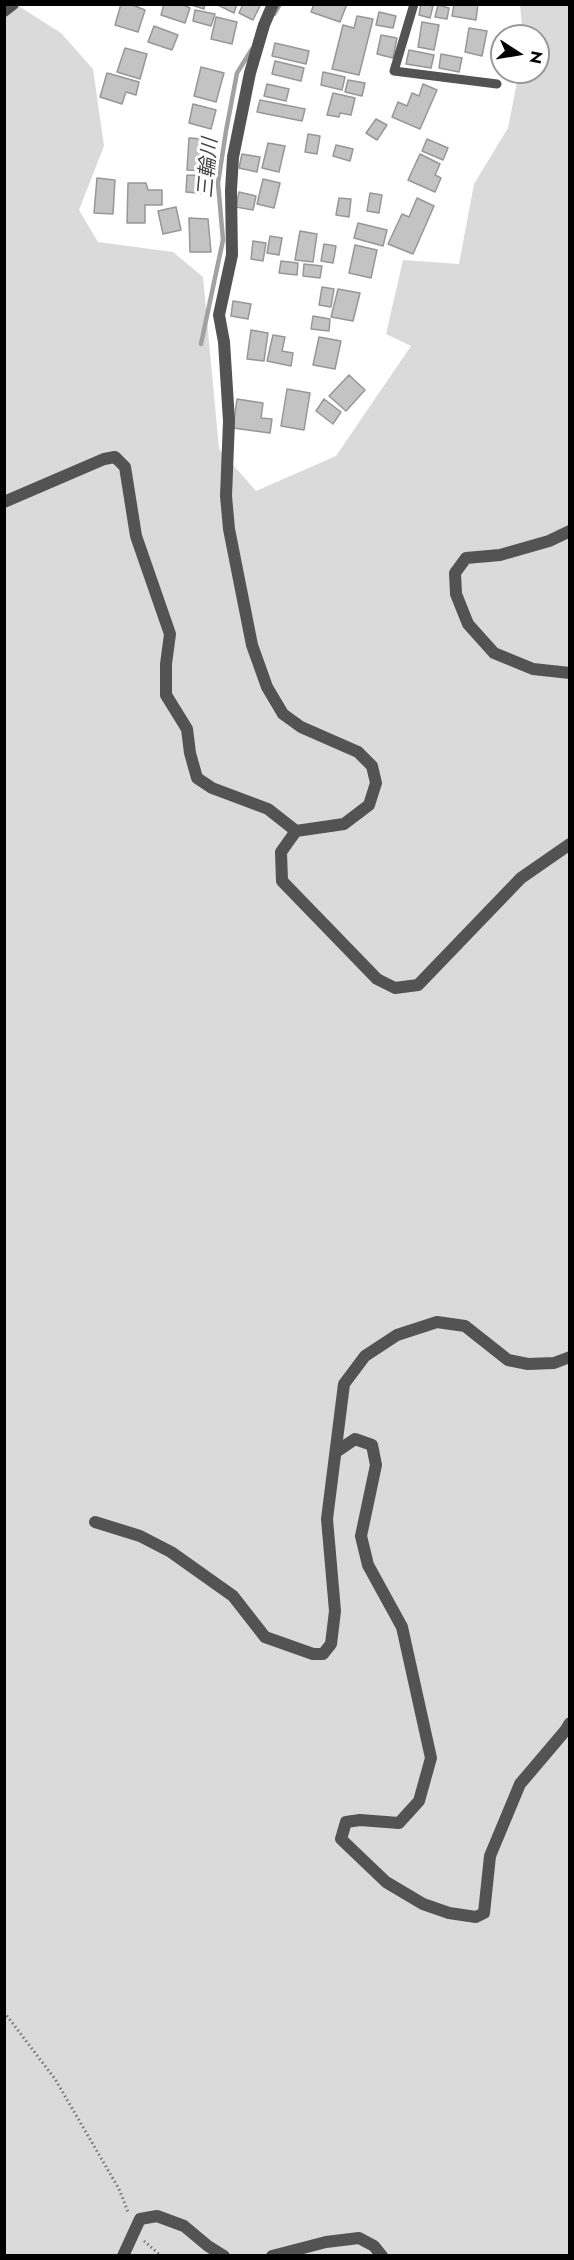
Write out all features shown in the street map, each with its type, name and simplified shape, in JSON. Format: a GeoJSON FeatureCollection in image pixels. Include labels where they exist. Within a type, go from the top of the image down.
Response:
{"type":"FeatureCollection","features":[{"type":"Feature","properties":{"kind":"street"},"geometry":{"type":"LineString","coordinates":[[4,12],[12,4]]}},
{"type":"Feature","properties":{"kind":"street"},"geometry":{"type":"LineString","coordinates":[[273,4],[264,25],[250,73],[233,157],[232,255],[219,315],[224,342],[229,421],[226,496],[229,529],[252,645],[267,687],[283,714],[301,728],[358,752],[372,766],[376,783],[369,805],[344,824],[296,831],[281,852],[282,881],[377,980],[395,988],[418,985],[521,878],[570,844]]}},
{"type":"Feature","properties":{"kind":"street"},"geometry":{"type":"LineString","coordinates":[[4,502],[104,459],[115,457],[125,467],[136,536],[170,634],[166,664],[166,695],[187,729],[190,753],[197,778],[212,788],[268,809],[296,831]]}},
{"type":"Feature","properties":{"kind":"street"},"geometry":{"type":"LineString","coordinates":[[570,531],[549,541],[500,555],[466,558],[455,573],[456,594],[468,624],[494,653],[533,669],[570,673]]}},
{"type":"Feature","properties":{"kind":"street"},"geometry":{"type":"LineString","coordinates":[[95,1522],[140,1536],[171,1552],[233,1596],[265,1637],[313,1654],[323,1654],[331,1644],[335,1611],[327,1519],[344,1384],[365,1356],[397,1335],[437,1322],[465,1326],[508,1360],[528,1364],[554,1363],[570,1357]]}},
{"type":"Feature","properties":{"kind":"street"},"geometry":{"type":"LineString","coordinates":[[336,1452],[355,1439],[372,1445],[376,1465],[361,1536],[368,1565],[402,1627],[431,1758],[419,1801],[399,1823],[360,1820],[346,1822],[341,1839],[386,1882],[423,1904],[449,1913],[476,1917],[484,1912],[490,1856],[520,1784],[566,1731],[570,1723]]}},
{"type":"Feature","properties":{"kind":"street"},"geometry":{"type":"LineString","coordinates":[[123,2256],[140,2219],[157,2216],[184,2226],[224,2256]]}},
{"type":"Feature","properties":{"kind":"street"},"geometry":{"type":"LineString","coordinates":[[272,2256],[326,2242],[359,2238],[374,2246],[382,2256]]}},
{"type":"Feature","properties":{"kind":"lane"},"geometry":{"type":"LineString","coordinates":[[414,4],[394,71],[490,83]]}},
{"type":"Feature","properties":{"kind":"path"},"geometry":{"type":"LineString","coordinates":[[4,2012],[55,2079],[119,2189],[134,2232],[160,2256]]}},
{"type":"Feature","properties":{"kind":"shaded area"},"geometry":{"type":"Polygon","coordinates":[[[5,5],[17,5],[61,33],[93,69],[104,146],[79,210],[98,242],[173,252],[203,277],[219,449],[256,491],[336,456],[411,346],[386,334],[403,260],[459,264],[474,184],[508,128],[517,84],[550,84],[550,24],[522,24],[520,5],[569,5],[569,2255],[5,2256],[5,5]]]}},
{"type":"Feature","properties":{"kind":"building"},"geometry":{"type":"Polygon","coordinates":[[[121,4],[130,4],[145,10],[138,32],[115,25],[121,4]]]}},
{"type":"Feature","properties":{"kind":"building"},"geometry":{"type":"Polygon","coordinates":[[[164,4],[181,4],[190,8],[185,23],[161,15],[164,4]]]}},
{"type":"Feature","properties":{"kind":"building"},"geometry":{"type":"Polygon","coordinates":[[[188,4],[205,4],[204,9],[188,4]]]}},
{"type":"Feature","properties":{"kind":"building"},"geometry":{"type":"Polygon","coordinates":[[[216,4],[237,4],[234,13],[216,4]]]}},
{"type":"Feature","properties":{"kind":"building"},"geometry":{"type":"Polygon","coordinates":[[[243,4],[261,4],[253,20],[239,13],[243,4]]]}},
{"type":"Feature","properties":{"kind":"building"},"geometry":{"type":"Polygon","coordinates":[[[314,4],[347,4],[340,22],[311,12],[314,4]]]}},
{"type":"Feature","properties":{"kind":"building"},"geometry":{"type":"Polygon","coordinates":[[[421,4],[433,6],[430,18],[419,15],[421,4]]]}},
{"type":"Feature","properties":{"kind":"building"},"geometry":{"type":"Polygon","coordinates":[[[454,4],[478,4],[476,20],[452,16],[454,4]]]}},
{"type":"Feature","properties":{"kind":"building"},"geometry":{"type":"Polygon","coordinates":[[[438,5],[449,8],[447,19],[435,17],[438,5]]]}},
{"type":"Feature","properties":{"kind":"building"},"geometry":{"type":"Polygon","coordinates":[[[195,10],[215,14],[211,26],[193,21],[195,10]]]}},
{"type":"Feature","properties":{"kind":"building"},"geometry":{"type":"Polygon","coordinates":[[[379,12],[396,16],[393,28],[376,25],[379,12]]]}},
{"type":"Feature","properties":{"kind":"building"},"geometry":{"type":"Polygon","coordinates":[[[357,16],[373,19],[359,75],[332,69],[343,25],[354,28],[357,16]]]}},
{"type":"Feature","properties":{"kind":"building"},"geometry":{"type":"Polygon","coordinates":[[[216,17],[237,22],[232,44],[211,39],[216,17]]]}},
{"type":"Feature","properties":{"kind":"building"},"geometry":{"type":"Polygon","coordinates":[[[422,22],[439,25],[434,50],[418,47],[422,22]]]}},
{"type":"Feature","properties":{"kind":"building"},"geometry":{"type":"Polygon","coordinates":[[[154,26],[178,35],[172,50],[148,42],[154,26]]]}},
{"type":"Feature","properties":{"kind":"building"},"geometry":{"type":"Polygon","coordinates":[[[469,28],[487,31],[482,56],[465,52],[469,28]]]}},
{"type":"Feature","properties":{"kind":"building"},"geometry":{"type":"Polygon","coordinates":[[[381,35],[397,38],[393,58],[377,54],[381,35]]]}},
{"type":"Feature","properties":{"kind":"building"},"geometry":{"type":"Polygon","coordinates":[[[275,43],[309,51],[306,64],[272,56],[275,43]]]}},
{"type":"Feature","properties":{"kind":"building"},"geometry":{"type":"Polygon","coordinates":[[[125,48],[147,54],[140,79],[117,72],[125,48]]]}},
{"type":"Feature","properties":{"kind":"building"},"geometry":{"type":"Polygon","coordinates":[[[409,50],[434,55],[431,68],[406,64],[409,50]]]}},
{"type":"Feature","properties":{"kind":"building"},"geometry":{"type":"Polygon","coordinates":[[[441,54],[462,58],[459,72],[439,68],[441,54]]]}},
{"type":"Feature","properties":{"kind":"building"},"geometry":{"type":"Polygon","coordinates":[[[275,61],[304,68],[301,81],[272,74],[275,61]]]}},
{"type":"Feature","properties":{"kind":"building"},"geometry":{"type":"Polygon","coordinates":[[[201,67],[224,73],[216,102],[194,96],[201,67]]]}},
{"type":"Feature","properties":{"kind":"building"},"geometry":{"type":"Polygon","coordinates":[[[323,72],[345,77],[342,90],[321,85],[323,72]]]}},
{"type":"Feature","properties":{"kind":"building"},"geometry":{"type":"Polygon","coordinates":[[[107,73],[139,82],[136,95],[126,92],[122,104],[100,97],[107,73]]]}},
{"type":"Feature","properties":{"kind":"building"},"geometry":{"type":"Polygon","coordinates":[[[348,80],[365,83],[362,96],[345,92],[348,80]]]}},
{"type":"Feature","properties":{"kind":"building"},"geometry":{"type":"Polygon","coordinates":[[[267,84],[289,89],[286,101],[264,96],[267,84]]]}},
{"type":"Feature","properties":{"kind":"building"},"geometry":{"type":"Polygon","coordinates":[[[423,84],[437,90],[420,129],[392,117],[398,102],[407,106],[412,93],[419,96],[423,84]]]}},
{"type":"Feature","properties":{"kind":"building"},"geometry":{"type":"Polygon","coordinates":[[[333,93],[355,98],[351,115],[340,113],[339,117],[327,115],[333,93]]]}},
{"type":"Feature","properties":{"kind":"building"},"geometry":{"type":"Polygon","coordinates":[[[260,100],[305,109],[302,121],[257,112],[260,100]]]}},
{"type":"Feature","properties":{"kind":"building"},"geometry":{"type":"Polygon","coordinates":[[[193,104],[216,110],[211,129],[189,123],[193,104]]]}},
{"type":"Feature","properties":{"kind":"building"},"geometry":{"type":"Polygon","coordinates":[[[376,119],[387,125],[377,140],[366,133],[376,119]]]}},
{"type":"Feature","properties":{"kind":"building"},"geometry":{"type":"Polygon","coordinates":[[[308,134],[320,136],[317,154],[305,152],[308,134]]]}},
{"type":"Feature","properties":{"kind":"building"},"geometry":{"type":"Polygon","coordinates":[[[189,138],[204,139],[203,155],[212,156],[211,171],[187,170],[189,138]]]}},
{"type":"Feature","properties":{"kind":"building"},"geometry":{"type":"Polygon","coordinates":[[[427,139],[448,148],[443,160],[422,151],[427,139]]]}},
{"type":"Feature","properties":{"kind":"building"},"geometry":{"type":"Polygon","coordinates":[[[268,143],[285,146],[279,172],[262,168],[268,143]]]}},
{"type":"Feature","properties":{"kind":"building"},"geometry":{"type":"Polygon","coordinates":[[[336,145],[353,149],[350,161],[333,156],[336,145]]]}},
{"type":"Feature","properties":{"kind":"building"},"geometry":{"type":"Polygon","coordinates":[[[242,154],[260,157],[257,172],[239,168],[242,154]]]}},
{"type":"Feature","properties":{"kind":"building"},"geometry":{"type":"Polygon","coordinates":[[[420,154],[440,164],[435,175],[441,178],[435,192],[408,180],[420,154]]]}},
{"type":"Feature","properties":{"kind":"building"},"geometry":{"type":"Polygon","coordinates":[[[187,175],[210,176],[209,194],[186,192],[187,175]]]}},
{"type":"Feature","properties":{"kind":"building"},"geometry":{"type":"Polygon","coordinates":[[[97,178],[115,180],[113,214],[94,213],[97,178]]]}},
{"type":"Feature","properties":{"kind":"building"},"geometry":{"type":"Polygon","coordinates":[[[263,179],[280,183],[274,208],[257,204],[263,179]]]}},
{"type":"Feature","properties":{"kind":"building"},"geometry":{"type":"Polygon","coordinates":[[[128,183],[146,183],[148,190],[162,190],[162,205],[145,205],[145,223],[127,223],[128,183]]]}},
{"type":"Feature","properties":{"kind":"building"},"geometry":{"type":"Polygon","coordinates":[[[239,192],[256,196],[253,210],[236,207],[239,192]]]}},
{"type":"Feature","properties":{"kind":"building"},"geometry":{"type":"Polygon","coordinates":[[[370,193],[382,195],[379,213],[367,211],[370,193]]]}},
{"type":"Feature","properties":{"kind":"building"},"geometry":{"type":"Polygon","coordinates":[[[339,198],[351,199],[349,217],[336,215],[339,198]]]}},
{"type":"Feature","properties":{"kind":"building"},"geometry":{"type":"Polygon","coordinates":[[[417,198],[434,206],[413,254],[388,244],[402,214],[409,217],[417,198]]]}},
{"type":"Feature","properties":{"kind":"building"},"geometry":{"type":"Polygon","coordinates":[[[176,207],[181,230],[163,234],[158,211],[176,207]]]}},
{"type":"Feature","properties":{"kind":"building"},"geometry":{"type":"Polygon","coordinates":[[[189,218],[208,219],[211,252],[190,252],[189,218]]]}},
{"type":"Feature","properties":{"kind":"building"},"geometry":{"type":"Polygon","coordinates":[[[358,223],[387,230],[383,246],[354,238],[358,223]]]}},
{"type":"Feature","properties":{"kind":"building"},"geometry":{"type":"Polygon","coordinates":[[[300,231],[317,234],[313,262],[295,260],[300,231]]]}},
{"type":"Feature","properties":{"kind":"building"},"geometry":{"type":"Polygon","coordinates":[[[270,236],[282,238],[279,255],[267,253],[270,236]]]}},
{"type":"Feature","properties":{"kind":"building"},"geometry":{"type":"Polygon","coordinates":[[[253,241],[266,243],[263,261],[251,259],[253,241]]]}},
{"type":"Feature","properties":{"kind":"building"},"geometry":{"type":"Polygon","coordinates":[[[324,244],[336,246],[333,263],[321,261],[324,244]]]}},
{"type":"Feature","properties":{"kind":"building"},"geometry":{"type":"Polygon","coordinates":[[[355,245],[377,250],[371,278],[349,273],[355,245]]]}},
{"type":"Feature","properties":{"kind":"building"},"geometry":{"type":"Polygon","coordinates":[[[281,261],[298,263],[297,275],[279,273],[281,261]]]}},
{"type":"Feature","properties":{"kind":"building"},"geometry":{"type":"Polygon","coordinates":[[[304,264],[322,266],[320,278],[303,276],[304,264]]]}},
{"type":"Feature","properties":{"kind":"building"},"geometry":{"type":"Polygon","coordinates":[[[322,287],[334,289],[331,307],[319,305],[322,287]]]}},
{"type":"Feature","properties":{"kind":"building"},"geometry":{"type":"Polygon","coordinates":[[[338,289],[360,293],[353,321],[331,317],[338,289]]]}},
{"type":"Feature","properties":{"kind":"building"},"geometry":{"type":"Polygon","coordinates":[[[233,301],[251,304],[248,319],[231,316],[233,301]]]}},
{"type":"Feature","properties":{"kind":"building"},"geometry":{"type":"Polygon","coordinates":[[[313,316],[330,319],[329,331],[311,329],[313,316]]]}},
{"type":"Feature","properties":{"kind":"building"},"geometry":{"type":"Polygon","coordinates":[[[251,330],[268,333],[264,361],[247,359],[251,330]]]}},
{"type":"Feature","properties":{"kind":"building"},"geometry":{"type":"Polygon","coordinates":[[[273,335],[285,337],[282,351],[293,353],[291,366],[267,361],[273,335]]]}},
{"type":"Feature","properties":{"kind":"building"},"geometry":{"type":"Polygon","coordinates":[[[319,337],[341,341],[335,369],[313,365],[319,337]]]}},
{"type":"Feature","properties":{"kind":"building"},"geometry":{"type":"Polygon","coordinates":[[[349,375],[365,390],[346,411],[329,396],[349,375]]]}},
{"type":"Feature","properties":{"kind":"building"},"geometry":{"type":"Polygon","coordinates":[[[287,389],[310,393],[304,430],[281,426],[287,389]]]}},
{"type":"Feature","properties":{"kind":"building"},"geometry":{"type":"Polygon","coordinates":[[[237,399],[263,403],[261,418],[272,419],[270,433],[233,428],[237,399]]]}},
{"type":"Feature","properties":{"kind":"building"},"geometry":{"type":"Polygon","coordinates":[[[324,399],[341,412],[333,424],[316,411],[324,399]]]}},
{"type":"Feature","properties":{"kind":"waterway","name":"三輪川"},"geometry":{"type":"LineString","coordinates":[[274,14],[280,4]]}},
{"type":"Feature","properties":{"kind":"waterway","name":"三輪川"},"geometry":{"type":"LineString","coordinates":[[201,344],[223,240],[218,183],[226,131],[237,73],[252,49]]}}]}
